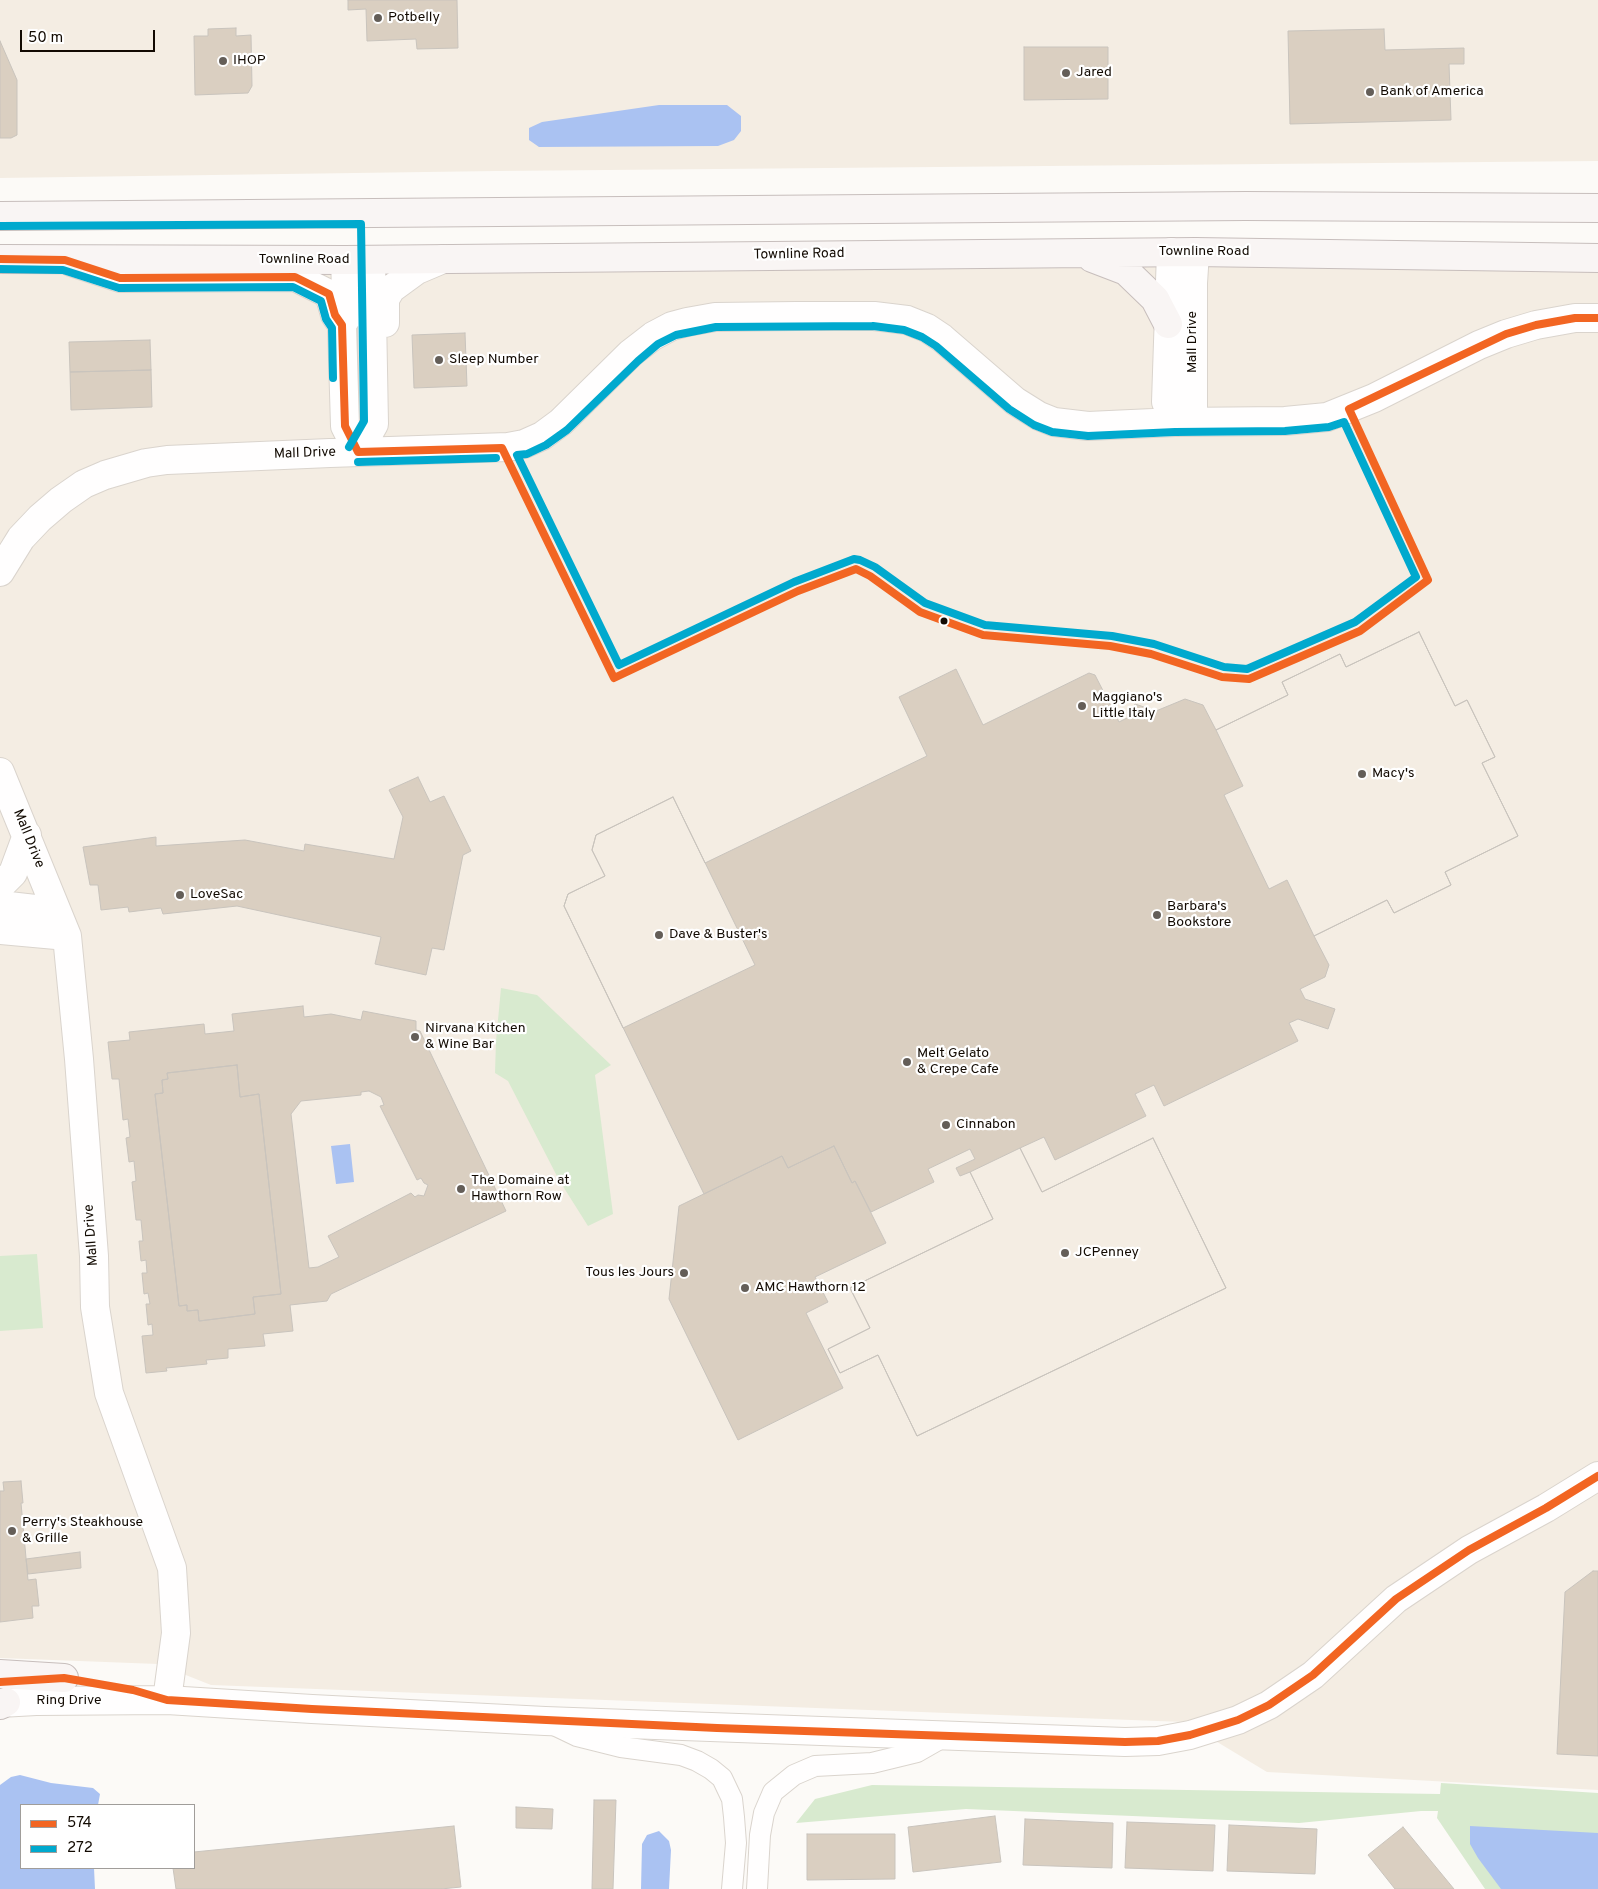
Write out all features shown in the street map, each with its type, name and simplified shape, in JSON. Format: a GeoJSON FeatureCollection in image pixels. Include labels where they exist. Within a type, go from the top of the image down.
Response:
{"type":"FeatureCollection","features":[{"type":"Feature","properties":{"kind":"main road"},"geometry":{"type":"LineString","coordinates":[[0,216],[1246,206],[1598,208]]}},
{"type":"Feature","properties":{"kind":"main road"},"geometry":{"type":"LineString","coordinates":[[1077,252],[1126,271],[1155,299],[1168,324]]}},
{"type":"Feature","properties":{"kind":"main road","name":"Townline Road"},"geometry":{"type":"LineString","coordinates":[[0,260],[358,260],[1077,252],[1598,258]]}},
{"type":"Feature","properties":{"kind":"main road"},"geometry":{"type":"LineString","coordinates":[[0,1674],[64,1678]]}},
{"type":"Feature","properties":{"kind":"street","name":"Mall Drive"},"geometry":{"type":"LineString","coordinates":[[1175,422],[1166,402],[1168,324],[1183,252]]}},
{"type":"Feature","properties":{"kind":"street","name":"Mall Drive"},"geometry":{"type":"LineString","coordinates":[[1175,422],[1193,408],[1193,283],[1183,252]]}},
{"type":"Feature","properties":{"kind":"street"},"geometry":{"type":"LineString","coordinates":[[373,399],[384,381],[385,299],[391,289],[401,281],[417,270],[443,259]]}},
{"type":"Feature","properties":{"kind":"street"},"geometry":{"type":"LineString","coordinates":[[65,260],[120,278],[296,277],[329,294],[336,315],[342,325],[345,426],[358,452]]}},
{"type":"Feature","properties":{"kind":"street"},"geometry":{"type":"LineString","coordinates":[[342,325],[347,317],[358,260]]}},
{"type":"Feature","properties":{"kind":"street"},"geometry":{"type":"LineString","coordinates":[[358,260],[374,424],[358,452]]}},
{"type":"Feature","properties":{"kind":"street","name":"Mall Drive"},"geometry":{"type":"LineString","coordinates":[[0,572],[21,538],[40,518],[84,484],[105,475],[146,463],[167,460],[508,447],[524,444],[542,436],[561,422],[631,353],[653,336],[672,326],[715,317],[874,316],[907,320],[926,328],[942,338],[1015,401],[1039,416],[1054,422],[1088,426],[1175,422],[1285,421],[1327,417],[1374,398],[1479,345],[1506,334],[1536,324],[1575,318],[1598,318]]}},
{"type":"Feature","properties":{"kind":"street","name":"Mall Drive"},"geometry":{"type":"LineString","coordinates":[[0,772],[67,936],[94,1256],[95,1307],[109,1393],[172,1568],[176,1633],[167,1700]]}},
{"type":"Feature","properties":{"kind":"street"},"geometry":{"type":"LineString","coordinates":[[0,886],[14,873],[27,835]]}},
{"type":"Feature","properties":{"kind":"street"},"geometry":{"type":"LineString","coordinates":[[0,905],[35,909],[67,936]]}},
{"type":"Feature","properties":{"kind":"street"},"geometry":{"type":"LineString","coordinates":[[0,930],[67,936]]}},
{"type":"Feature","properties":{"kind":"street","name":"Ring Drive"},"geometry":{"type":"LineString","coordinates":[[1,1698],[167,1700],[312,1710],[545,1721],[945,1736],[1136,1742],[1158,1741],[1190,1735],[1238,1720],[1269,1705],[1313,1675],[1396,1598],[1469,1550],[1546,1508],[1598,1476]]}},
{"type":"Feature","properties":{"kind":"street","name":"Ring Drive"},"geometry":{"type":"LineString","coordinates":[[1,1698],[64,1678],[133,1690],[167,1700]]}},
{"type":"Feature","properties":{"kind":"street"},"geometry":{"type":"LineString","coordinates":[[545,1721],[577,1736],[621,1747],[681,1755],[698,1761],[722,1778],[732,1799],[734,1818],[736,1843],[732,1889]]}},
{"type":"Feature","properties":{"kind":"street"},"geometry":{"type":"LineString","coordinates":[[757,1889],[760,1835],[764,1813],[773,1792],[794,1775],[815,1766],[872,1763],[917,1752],[945,1736]]}},
{"type":"Feature","properties":{"kind":"shaded area"},"geometry":{"type":"Polygon","coordinates":[[[0,0],[1598,0],[1598,161],[497,171],[0,178],[0,0]]]}},
{"type":"Feature","properties":{"kind":"shaded area"},"geometry":{"type":"Polygon","coordinates":[[[1192,261],[1598,267],[1598,1790],[1267,1772],[1184,1722],[211,1685],[158,1664],[0,1658],[0,271],[1192,261]]]}},
{"type":"Feature","properties":{"kind":"green space"},"geometry":{"type":"Polygon","coordinates":[[[501,988],[537,995],[611,1065],[595,1075],[613,1214],[588,1226],[559,1180],[508,1081],[495,1073],[501,988]]]}},
{"type":"Feature","properties":{"kind":"green space"},"geometry":{"type":"Polygon","coordinates":[[[37,1254],[43,1328],[0,1331],[0,1256],[37,1254]]]}},
{"type":"Feature","properties":{"kind":"green space"},"geometry":{"type":"Polygon","coordinates":[[[1441,1783],[1598,1793],[1598,1889],[1485,1889],[1437,1818],[1438,1811],[1299,1823],[966,1809],[796,1823],[815,1799],[872,1785],[1440,1794],[1441,1783]]]}},
{"type":"Feature","properties":{"kind":"water"},"geometry":{"type":"Polygon","coordinates":[[[659,105],[727,105],[741,116],[741,131],[734,140],[718,146],[539,147],[529,140],[529,128],[542,122],[659,105]]]}},
{"type":"Feature","properties":{"kind":"water"},"geometry":{"type":"Polygon","coordinates":[[[350,1144],[354,1182],[336,1184],[331,1146],[350,1144]]]}},
{"type":"Feature","properties":{"kind":"water"},"geometry":{"type":"Polygon","coordinates":[[[20,1775],[51,1783],[93,1788],[100,1794],[98,1804],[20,1804],[20,1869],[94,1869],[95,1889],[0,1889],[0,1785],[11,1777],[20,1775]]]}},
{"type":"Feature","properties":{"kind":"water"},"geometry":{"type":"Polygon","coordinates":[[[1470,1826],[1598,1833],[1598,1889],[1501,1889],[1470,1844],[1470,1826]]]}},
{"type":"Feature","properties":{"kind":"water"},"geometry":{"type":"Polygon","coordinates":[[[659,1831],[669,1841],[671,1850],[669,1889],[641,1889],[642,1844],[647,1835],[659,1831]]]}},
{"type":"Feature","properties":{"kind":"building"},"geometry":{"type":"Polygon","coordinates":[[[348,0],[457,0],[458,48],[417,49],[416,39],[367,41],[366,9],[348,10],[348,0]]]}},
{"type":"Feature","properties":{"kind":"building","name":"IHOP"},"geometry":{"type":"Polygon","coordinates":[[[236,28],[236,36],[251,35],[252,86],[248,93],[195,95],[194,36],[208,36],[208,29],[236,28]]]}},
{"type":"Feature","properties":{"kind":"building","name":"Bank of America"},"geometry":{"type":"Polygon","coordinates":[[[1384,29],[1385,50],[1464,48],[1464,64],[1449,64],[1451,120],[1290,124],[1288,31],[1384,29]]]}},
{"type":"Feature","properties":{"kind":"building"},"geometry":{"type":"Polygon","coordinates":[[[0,41],[17,80],[17,135],[11,138],[0,138],[0,41]]]}},
{"type":"Feature","properties":{"kind":"building","name":"Jared"},"geometry":{"type":"Polygon","coordinates":[[[1024,47],[1108,47],[1108,99],[1024,100],[1024,47]]]}},
{"type":"Feature","properties":{"kind":"building","name":"Sleep Number"},"geometry":{"type":"Polygon","coordinates":[[[465,333],[467,386],[414,388],[412,335],[465,333]]]}},
{"type":"Feature","properties":{"kind":"building"},"geometry":{"type":"Polygon","coordinates":[[[150,340],[151,370],[70,372],[69,342],[150,340]]]}},
{"type":"Feature","properties":{"kind":"building"},"geometry":{"type":"Polygon","coordinates":[[[151,370],[152,407],[71,410],[70,372],[151,370]]]}},
{"type":"Feature","properties":{"kind":"building"},"geometry":{"type":"Polygon","coordinates":[[[1419,632],[1455,706],[1467,700],[1495,757],[1482,763],[1518,836],[1445,872],[1451,885],[1394,913],[1387,900],[1314,936],[1329,965],[1325,977],[1300,989],[1305,999],[1335,1009],[1328,1029],[1298,1019],[1289,1023],[1298,1041],[1164,1106],[1154,1085],[1135,1094],[1146,1116],[1055,1160],[1044,1137],[1020,1148],[1042,1192],[1153,1138],[1226,1288],[917,1436],[878,1355],[840,1373],[828,1349],[870,1328],[850,1288],[993,1219],[970,1172],[960,1176],[956,1168],[975,1159],[970,1149],[928,1169],[934,1182],[871,1212],[855,1181],[852,1183],[834,1146],[788,1168],[782,1156],[704,1194],[564,906],[568,894],[605,876],[592,850],[596,835],[673,797],[705,863],[927,756],[899,697],[956,669],[983,725],[1089,673],[1095,675],[1119,722],[1131,716],[1135,704],[1156,711],[1185,699],[1203,705],[1216,730],[1288,695],[1282,682],[1340,654],[1346,667],[1419,632]]]}},
{"type":"Feature","properties":{"kind":"building","name":"Macy's"},"geometry":{"type":"Polygon","coordinates":[[[1419,632],[1455,706],[1467,700],[1495,757],[1482,763],[1518,836],[1445,872],[1451,885],[1394,913],[1387,900],[1314,936],[1287,880],[1269,889],[1224,795],[1243,786],[1216,730],[1288,695],[1282,682],[1340,654],[1346,667],[1419,632]]]}},
{"type":"Feature","properties":{"kind":"building"},"geometry":{"type":"Polygon","coordinates":[[[418,777],[430,802],[444,796],[471,851],[463,855],[444,950],[432,948],[426,975],[375,964],[381,937],[237,906],[163,914],[161,908],[129,912],[128,907],[101,910],[98,885],[90,885],[83,847],[156,837],[156,846],[245,840],[304,851],[305,844],[394,859],[403,817],[389,790],[418,777]]]}},
{"type":"Feature","properties":{"kind":"building","name":"Dave & Buster's"},"geometry":{"type":"Polygon","coordinates":[[[673,797],[755,965],[623,1028],[564,906],[568,894],[605,876],[592,850],[596,835],[673,797]]]}},
{"type":"Feature","properties":{"kind":"building","name":"The Domaine at Hawthorn Row"},"geometry":{"type":"Polygon","coordinates":[[[303,1006],[304,1017],[331,1014],[361,1020],[363,1011],[416,1021],[416,1030],[420,1031],[506,1211],[331,1294],[327,1301],[290,1305],[293,1331],[263,1334],[265,1346],[228,1349],[228,1358],[206,1360],[207,1364],[166,1368],[167,1371],[146,1373],[142,1336],[153,1335],[152,1324],[148,1325],[146,1304],[150,1304],[148,1293],[144,1294],[142,1273],[147,1273],[146,1260],[141,1261],[139,1241],[143,1241],[141,1220],[136,1220],[132,1182],[136,1181],[134,1161],[129,1162],[126,1138],[130,1137],[128,1119],[123,1120],[119,1079],[112,1079],[108,1042],[130,1040],[129,1032],[204,1024],[205,1034],[234,1031],[232,1014],[303,1006]],[[237,1065],[167,1073],[168,1079],[162,1080],[163,1093],[155,1094],[179,1306],[187,1305],[187,1311],[198,1310],[199,1321],[255,1314],[253,1297],[281,1294],[259,1094],[240,1097],[237,1065]],[[369,1091],[361,1092],[361,1095],[301,1101],[291,1114],[309,1268],[318,1267],[339,1257],[328,1236],[411,1193],[415,1197],[418,1195],[424,1196],[428,1185],[421,1178],[417,1180],[380,1106],[384,1105],[381,1097],[369,1091]]]}},
{"type":"Feature","properties":{"kind":"building"},"geometry":{"type":"Polygon","coordinates":[[[237,1065],[240,1097],[259,1094],[281,1294],[253,1297],[255,1314],[199,1321],[198,1310],[187,1311],[187,1305],[179,1306],[155,1094],[163,1093],[162,1080],[168,1079],[167,1073],[237,1065]]]}},
{"type":"Feature","properties":{"kind":"building","name":"JCPenney"},"geometry":{"type":"Polygon","coordinates":[[[1153,1138],[1226,1288],[917,1436],[878,1355],[840,1373],[828,1349],[870,1328],[850,1288],[993,1219],[970,1172],[1020,1148],[1042,1192],[1153,1138]]]}},
{"type":"Feature","properties":{"kind":"building","name":"AMC Hawthorn 12"},"geometry":{"type":"Polygon","coordinates":[[[834,1146],[852,1183],[855,1181],[886,1243],[815,1277],[828,1302],[806,1313],[843,1388],[738,1440],[669,1299],[679,1206],[782,1156],[788,1168],[834,1146]]]}},
{"type":"Feature","properties":{"kind":"building","name":"Perry's Steakhouse & Grille"},"geometry":{"type":"Polygon","coordinates":[[[21,1481],[23,1503],[21,1503],[28,1580],[36,1579],[39,1606],[32,1606],[33,1618],[0,1622],[0,1491],[4,1491],[3,1482],[21,1481]]]}},
{"type":"Feature","properties":{"kind":"building"},"geometry":{"type":"Polygon","coordinates":[[[80,1552],[81,1568],[28,1574],[26,1559],[80,1552]]]}},
{"type":"Feature","properties":{"kind":"building"},"geometry":{"type":"Polygon","coordinates":[[[1593,1571],[1598,1571],[1598,1756],[1557,1754],[1565,1592],[1593,1571]]]}},
{"type":"Feature","properties":{"kind":"building"},"geometry":{"type":"Polygon","coordinates":[[[594,1800],[616,1800],[613,1889],[592,1889],[594,1800]]]}},
{"type":"Feature","properties":{"kind":"building"},"geometry":{"type":"Polygon","coordinates":[[[516,1807],[553,1809],[552,1829],[516,1828],[516,1807]]]}},
{"type":"Feature","properties":{"kind":"building"},"geometry":{"type":"Polygon","coordinates":[[[995,1816],[1001,1862],[913,1872],[908,1827],[995,1816]]]}},
{"type":"Feature","properties":{"kind":"building"},"geometry":{"type":"Polygon","coordinates":[[[1025,1819],[1113,1823],[1112,1868],[1023,1865],[1025,1819]]]}},
{"type":"Feature","properties":{"kind":"building"},"geometry":{"type":"Polygon","coordinates":[[[1127,1822],[1215,1825],[1213,1871],[1125,1868],[1127,1822]]]}},
{"type":"Feature","properties":{"kind":"building"},"geometry":{"type":"Polygon","coordinates":[[[1229,1825],[1317,1829],[1315,1874],[1227,1871],[1229,1825]]]}},
{"type":"Feature","properties":{"kind":"building"},"geometry":{"type":"Polygon","coordinates":[[[454,1826],[461,1887],[441,1889],[176,1889],[173,1869],[195,1869],[195,1852],[454,1826]]]}},
{"type":"Feature","properties":{"kind":"building"},"geometry":{"type":"Polygon","coordinates":[[[1403,1827],[1454,1889],[1395,1889],[1368,1855],[1403,1827]]]}},
{"type":"Feature","properties":{"kind":"building"},"geometry":{"type":"Polygon","coordinates":[[[807,1834],[895,1834],[895,1879],[807,1880],[807,1834]]]}},
{"type":"Feature","properties":{"kind":"transit line","name":"272"},"geometry":{"type":"LineString","coordinates":[[0,226],[361,224],[364,421],[349,447]]}},
{"type":"Feature","properties":{"kind":"transit line","name":"574"},"geometry":{"type":"LineString","coordinates":[[0,259],[65,260],[120,278],[295,277],[329,294],[335,315],[342,325],[345,426],[358,452],[502,448],[614,678],[798,591],[856,569],[870,576],[920,612],[983,635],[1110,646],[1151,654],[1222,677],[1249,679],[1360,631],[1428,580],[1349,409],[1506,334],[1536,325],[1575,318],[1598,318]]}},
{"type":"Feature","properties":{"kind":"transit line","name":"272"},"geometry":{"type":"LineString","coordinates":[[0,269],[63,270],[119,288],[293,287],[321,301],[326,319],[332,328],[333,378]]}},
{"type":"Feature","properties":{"kind":"transit line","name":"272"},"geometry":{"type":"LineString","coordinates":[[873,326],[904,330],[922,337],[936,346],[1009,409],[1034,425],[1052,432],[1088,436],[1175,432],[1285,431],[1329,427],[1344,422],[1416,577],[1355,622],[1247,669],[1224,667],[1154,644],[1112,636],[985,625],[925,603],[875,567],[854,559],[794,582],[619,665],[517,455],[527,454],[546,445],[567,430],[638,361],[658,344],[676,335],[716,327],[873,326]]}},
{"type":"Feature","properties":{"kind":"transit line","name":"272"},"geometry":{"type":"LineString","coordinates":[[358,462],[496,458]]}},
{"type":"Feature","properties":{"kind":"transit line","name":"574"},"geometry":{"type":"LineString","coordinates":[[0,1682],[64,1678],[133,1690],[167,1700],[312,1709],[717,1728],[1125,1742],[1158,1741],[1190,1735],[1238,1720],[1269,1705],[1313,1675],[1396,1599],[1469,1550],[1546,1508],[1598,1476]]}},
{"type":"Feature","properties":{"kind":"place","name":"Potbelly"},"geometry":{"type":"Point","coordinates":[378,18]}},
{"type":"Feature","properties":{"kind":"place","name":"IHOP"},"geometry":{"type":"Point","coordinates":[223,61]}},
{"type":"Feature","properties":{"kind":"place","name":"Jared"},"geometry":{"type":"Point","coordinates":[1066,73]}},
{"type":"Feature","properties":{"kind":"place","name":"Bank of America"},"geometry":{"type":"Point","coordinates":[1370,92]}},
{"type":"Feature","properties":{"kind":"place","name":"Sleep Number"},"geometry":{"type":"Point","coordinates":[439,360]}},
{"type":"Feature","properties":{"kind":"place","name":"Maggiano's Little Italy"},"geometry":{"type":"Point","coordinates":[1082,706]}},
{"type":"Feature","properties":{"kind":"place","name":"Macy's"},"geometry":{"type":"Point","coordinates":[1362,774]}},
{"type":"Feature","properties":{"kind":"place","name":"LoveSac"},"geometry":{"type":"Point","coordinates":[180,895]}},
{"type":"Feature","properties":{"kind":"place","name":"Barbara's Bookstore"},"geometry":{"type":"Point","coordinates":[1157,915]}},
{"type":"Feature","properties":{"kind":"place","name":"Dave & Buster's"},"geometry":{"type":"Point","coordinates":[659,935]}},
{"type":"Feature","properties":{"kind":"place","name":"Nirvana Kitchen & Wine Bar"},"geometry":{"type":"Point","coordinates":[415,1037]}},
{"type":"Feature","properties":{"kind":"place","name":"Melt Gelato & Crepe Cafe"},"geometry":{"type":"Point","coordinates":[907,1062]}},
{"type":"Feature","properties":{"kind":"place","name":"Cinnabon"},"geometry":{"type":"Point","coordinates":[946,1125]}},
{"type":"Feature","properties":{"kind":"place","name":"The Domaine at Hawthorn Row"},"geometry":{"type":"Point","coordinates":[461,1189]}},
{"type":"Feature","properties":{"kind":"place","name":"JCPenney"},"geometry":{"type":"Point","coordinates":[1065,1253]}},
{"type":"Feature","properties":{"kind":"place","name":"Tous les Jours"},"geometry":{"type":"Point","coordinates":[684,1273]}},
{"type":"Feature","properties":{"kind":"place","name":"AMC Hawthorn 12"},"geometry":{"type":"Point","coordinates":[745,1288]}},
{"type":"Feature","properties":{"kind":"place","name":"Perry's Steakhouse & Grille"},"geometry":{"type":"Point","coordinates":[12,1531]}}]}
